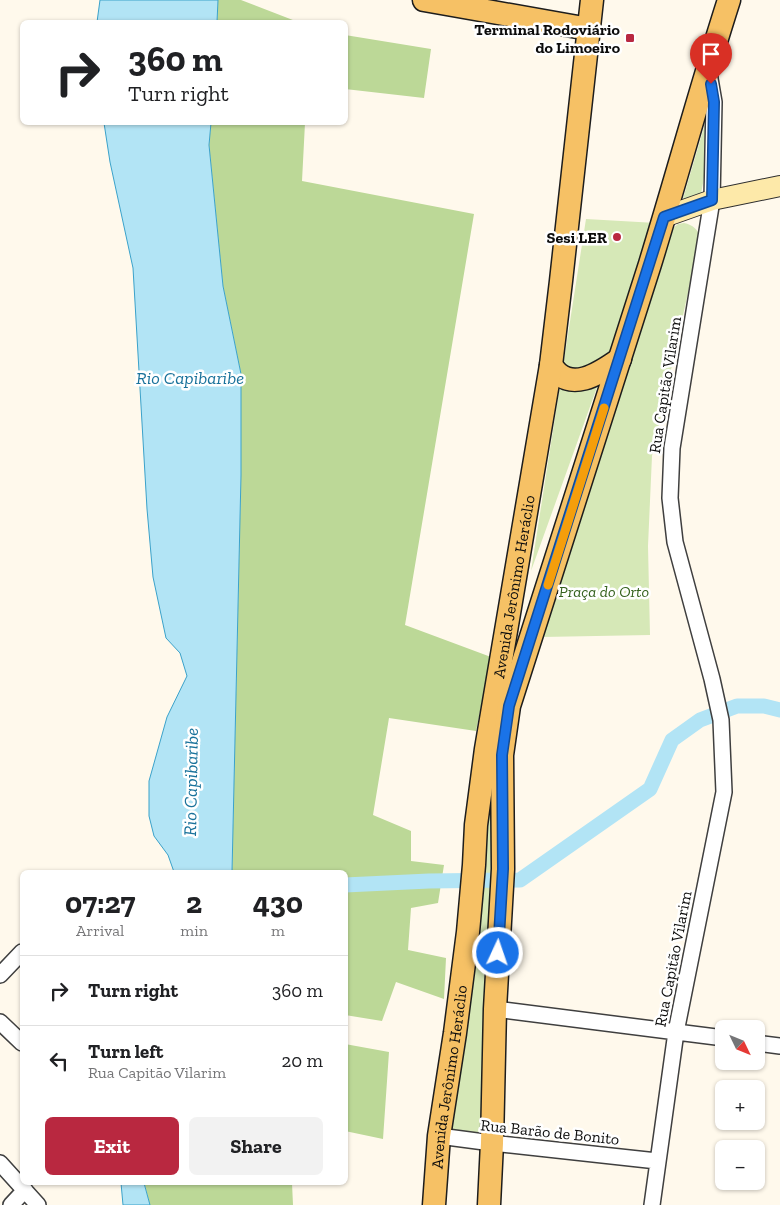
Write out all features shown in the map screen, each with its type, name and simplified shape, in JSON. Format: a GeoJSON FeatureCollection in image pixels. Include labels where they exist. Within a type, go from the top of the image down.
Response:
{"type":"FeatureCollection","features":[{"type":"Feature","properties":{"kind":"main road"},"geometry":{"type":"LineString","coordinates":[[424,0],[589,29]]}},
{"type":"Feature","properties":{"kind":"main road","name":"Avenida Jerônimo Heráclio"},"geometry":{"type":"LineString","coordinates":[[434,1205],[439,1136],[455,1034],[472,891],[476,824],[486,749],[550,365],[592,0]]}},
{"type":"Feature","properties":{"kind":"main road","name":"Avenida Jerônimo Heráclio"},"geometry":{"type":"LineString","coordinates":[[489,1205],[495,1009],[503,869],[502,755],[509,706],[620,359],[729,0]]}},
{"type":"Feature","properties":{"kind":"main road"},"geometry":{"type":"LineString","coordinates":[[550,365],[555,372],[564,378],[578,380],[594,375],[620,359]]}},
{"type":"Feature","properties":{"kind":"street","name":"Rua Capitão Vilarim"},"geometry":{"type":"LineString","coordinates":[[652,1205],[676,1032],[724,792],[721,720],[675,542],[670,498],[672,448],[712,200],[714,102],[708,66]]}},
{"type":"Feature","properties":{"kind":"street"},"geometry":{"type":"LineString","coordinates":[[664,217],[712,200],[780,186]]}},
{"type":"Feature","properties":{"kind":"street"},"geometry":{"type":"LineString","coordinates":[[0,975],[20,954]]}},
{"type":"Feature","properties":{"kind":"street"},"geometry":{"type":"LineString","coordinates":[[495,1009],[715,1037]]}},
{"type":"Feature","properties":{"kind":"street"},"geometry":{"type":"LineString","coordinates":[[0,1022],[20,1041]]}},
{"type":"Feature","properties":{"kind":"street"},"geometry":{"type":"LineString","coordinates":[[765,1044],[780,1046]]}},
{"type":"Feature","properties":{"kind":"street","name":"Rua Barão de Bonito"},"geometry":{"type":"LineString","coordinates":[[439,1136],[657,1161]]}},
{"type":"Feature","properties":{"kind":"street"},"geometry":{"type":"LineString","coordinates":[[0,1163],[20,1184]]}},
{"type":"Feature","properties":{"kind":"street"},"geometry":{"type":"LineString","coordinates":[[21,1185],[38,1205]]}},
{"type":"Feature","properties":{"kind":"street"},"geometry":{"type":"LineString","coordinates":[[11,1205],[26,1190]]}},
{"type":"Feature","properties":{"kind":"green space"},"geometry":{"type":"Polygon","coordinates":[[[218,0],[241,0],[293,20],[217,20],[218,0]]]}},
{"type":"Feature","properties":{"kind":"green space"},"geometry":{"type":"Polygon","coordinates":[[[348,35],[431,49],[424,98],[348,89],[348,35]]]}},
{"type":"Feature","properties":{"kind":"green space"},"geometry":{"type":"Polygon","coordinates":[[[707,117],[707,161],[701,194],[682,202],[707,117]]]}},
{"type":"Feature","properties":{"kind":"green space"},"geometry":{"type":"Polygon","coordinates":[[[211,125],[305,125],[302,181],[474,214],[405,625],[491,657],[476,731],[389,718],[373,815],[411,831],[411,861],[444,865],[438,903],[411,908],[408,950],[446,958],[444,999],[396,982],[382,1021],[348,1015],[348,870],[232,870],[241,475],[241,374],[223,286],[209,145],[211,125]]]}},
{"type":"Feature","properties":{"kind":"green space"},"geometry":{"type":"Polygon","coordinates":[[[586,219],[656,223],[531,571],[586,219]]]}},
{"type":"Feature","properties":{"kind":"green space","name":"Praça do Orto"},"geometry":{"type":"Polygon","coordinates":[[[684,223],[695,228],[700,238],[652,456],[648,546],[650,635],[542,637],[672,229],[678,224],[684,223]]]}},
{"type":"Feature","properties":{"kind":"green space"},"geometry":{"type":"Polygon","coordinates":[[[489,805],[494,826],[496,908],[480,1133],[452,1130],[489,805]]]}},
{"type":"Feature","properties":{"kind":"green space"},"geometry":{"type":"Polygon","coordinates":[[[348,1045],[389,1052],[383,1139],[348,1132],[348,1045]]]}},
{"type":"Feature","properties":{"kind":"green space"},"geometry":{"type":"Polygon","coordinates":[[[145,1185],[292,1185],[293,1205],[150,1205],[145,1185]]]}},
{"type":"Feature","properties":{"kind":"water"},"geometry":{"type":"Polygon","coordinates":[[[100,0],[218,0],[217,20],[97,20],[100,0]]]}},
{"type":"Feature","properties":{"kind":"water","name":"Rio Capibaribe"},"geometry":{"type":"Polygon","coordinates":[[[104,125],[211,125],[209,145],[223,286],[241,374],[241,475],[232,870],[173,870],[168,855],[154,836],[149,816],[149,781],[167,717],[187,676],[180,653],[166,638],[153,577],[147,509],[133,268],[110,162],[104,125]]]}},
{"type":"Feature","properties":{"kind":"water"},"geometry":{"type":"Polygon","coordinates":[[[121,1185],[145,1185],[150,1205],[123,1205],[121,1185]]]}},
{"type":"Feature","properties":{"kind":"waterway"},"geometry":{"type":"LineString","coordinates":[[348,885],[429,881],[520,880],[650,789],[672,740],[700,720],[737,706],[764,706],[780,710]]}},
{"type":"Feature","properties":{"kind":"slow traffic"},"geometry":{"type":"LineString","coordinates":[[548,585],[604,408]]}},
{"type":"Feature","properties":{"kind":"place","name":"Terminal Rodoviário do Limoeiro"},"geometry":{"type":"Point","coordinates":[630,38]}},
{"type":"Feature","properties":{"kind":"place","name":"Sesi LER"},"geometry":{"type":"Point","coordinates":[617,237]}},
{"type":"Feature","properties":{"kind":"route"},"geometry":{"type":"LineString","coordinates":[[498,953],[503,869],[502,755],[509,706],[664,217],[712,200],[714,102],[711,84]]}}]}
